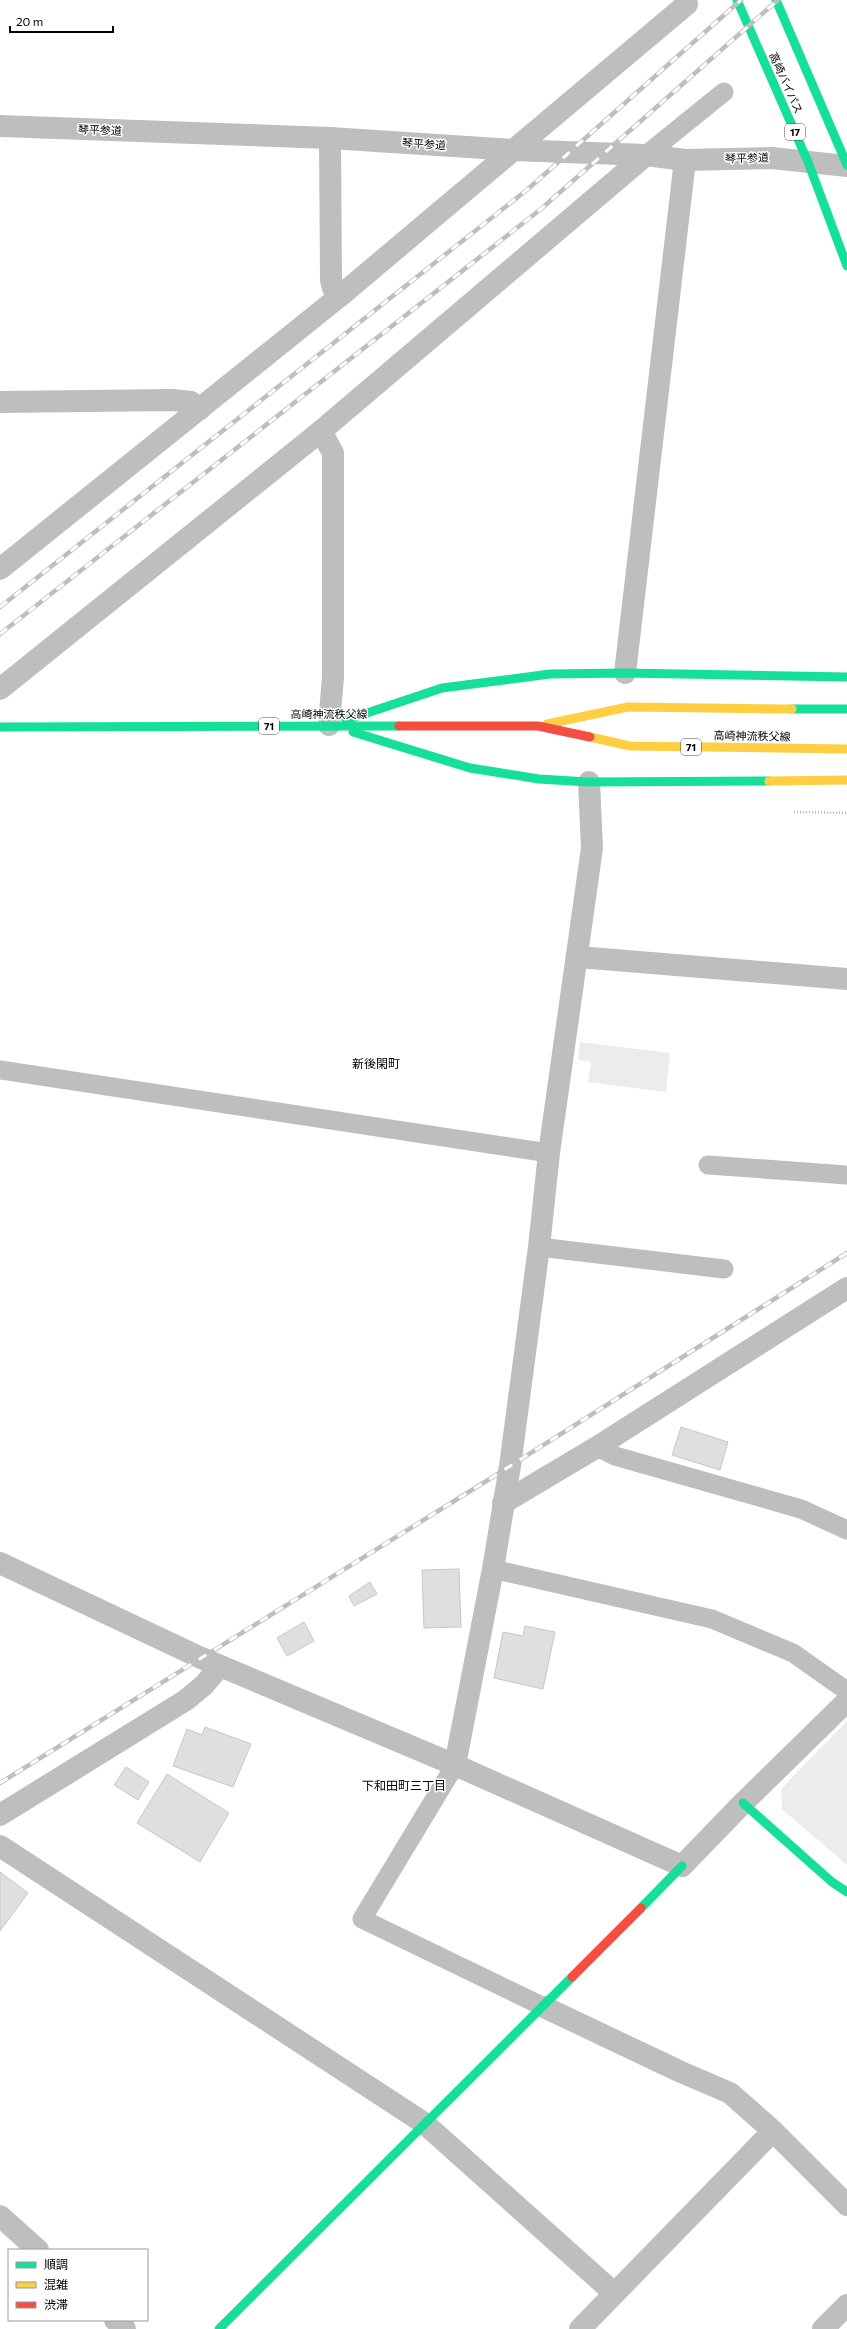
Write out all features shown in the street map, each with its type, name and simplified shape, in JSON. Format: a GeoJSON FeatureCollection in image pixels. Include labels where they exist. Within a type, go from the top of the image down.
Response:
{"type":"FeatureCollection","features":[{"type":"Feature","properties":{"kind":"main road","name":"高崎バイパス"},"geometry":{"type":"LineString","coordinates":[[737,0],[808,162],[847,266]]}},
{"type":"Feature","properties":{"kind":"main road"},"geometry":{"type":"LineString","coordinates":[[776,0],[847,166]]}},
{"type":"Feature","properties":{"kind":"main road","name":"71"},"geometry":{"type":"LineString","coordinates":[[329,725],[442,688],[550,674],[625,672],[847,677]]}},
{"type":"Feature","properties":{"kind":"main road","name":"高崎神流秩父線"},"geometry":{"type":"LineString","coordinates":[[538,726],[628,707],[847,709]]}},
{"type":"Feature","properties":{"kind":"main road","name":"71"},"geometry":{"type":"LineString","coordinates":[[329,725],[470,768],[539,780],[589,782],[847,780]]}},
{"type":"Feature","properties":{"kind":"main road","name":"高崎神流秩父線"},"geometry":{"type":"LineString","coordinates":[[0,727],[329,725],[538,726],[630,746],[847,749]]}},
{"type":"Feature","properties":{"kind":"main road"},"geometry":{"type":"LineString","coordinates":[[743,1803],[832,1882],[847,1892]]}},
{"type":"Feature","properties":{"kind":"main road"},"geometry":{"type":"LineString","coordinates":[[219,2329],[424,2123],[544,2007],[682,1866]]}},
{"type":"Feature","properties":{"kind":"street"},"geometry":{"type":"LineString","coordinates":[[0,569],[340,296],[686,4]]}},
{"type":"Feature","properties":{"kind":"street","name":"琴平参道"},"geometry":{"type":"LineString","coordinates":[[0,126],[330,138],[513,150],[646,155],[685,160],[772,158],[847,166]]}},
{"type":"Feature","properties":{"kind":"street"},"geometry":{"type":"LineString","coordinates":[[330,138],[331,280],[333,288],[340,296]]}},
{"type":"Feature","properties":{"kind":"street"},"geometry":{"type":"LineString","coordinates":[[0,689],[320,431],[646,155]]}},
{"type":"Feature","properties":{"kind":"street"},"geometry":{"type":"LineString","coordinates":[[625,672],[685,160]]}},
{"type":"Feature","properties":{"kind":"street"},"geometry":{"type":"LineString","coordinates":[[0,402],[172,400],[191,402],[200,409]]}},
{"type":"Feature","properties":{"kind":"street"},"geometry":{"type":"LineString","coordinates":[[320,431],[333,453],[333,677],[329,725]]}},
{"type":"Feature","properties":{"kind":"street"},"geometry":{"type":"LineString","coordinates":[[455,1765],[493,1569],[539,1248],[549,1153],[578,957],[592,848],[589,782]]}},
{"type":"Feature","properties":{"kind":"street"},"geometry":{"type":"LineString","coordinates":[[578,957],[847,979]]}},
{"type":"Feature","properties":{"kind":"street"},"geometry":{"type":"LineString","coordinates":[[503,1504],[597,1447],[847,1288]]}},
{"type":"Feature","properties":{"kind":"street"},"geometry":{"type":"LineString","coordinates":[[0,1563],[220,1666],[455,1765],[682,1866],[743,1803],[847,1701]]}},
{"type":"Feature","properties":{"kind":"street"},"geometry":{"type":"LineString","coordinates":[[0,1815],[186,1700],[204,1685],[220,1666]]}},
{"type":"Feature","properties":{"kind":"street"},"geometry":{"type":"LineString","coordinates":[[0,1846],[424,2123],[614,2292]]}},
{"type":"Feature","properties":{"kind":"street"},"geometry":{"type":"LineString","coordinates":[[544,2007],[681,2072],[730,2093],[773,2131],[847,2205]]}},
{"type":"Feature","properties":{"kind":"street"},"geometry":{"type":"LineString","coordinates":[[580,2329],[614,2292],[773,2131]]}},
{"type":"Feature","properties":{"kind":"street"},"geometry":{"type":"LineString","coordinates":[[0,2216],[37,2249]]}},
{"type":"Feature","properties":{"kind":"street"},"geometry":{"type":"LineString","coordinates":[[823,2329],[847,2305]]}},
{"type":"Feature","properties":{"kind":"street"},"geometry":{"type":"LineString","coordinates":[[116,2321],[125,2329]]}},
{"type":"Feature","properties":{"kind":"lane"},"geometry":{"type":"LineString","coordinates":[[646,155],[724,92]]}},
{"type":"Feature","properties":{"kind":"lane"},"geometry":{"type":"LineString","coordinates":[[0,1070],[549,1153]]}},
{"type":"Feature","properties":{"kind":"lane"},"geometry":{"type":"LineString","coordinates":[[708,1165],[847,1175]]}},
{"type":"Feature","properties":{"kind":"lane"},"geometry":{"type":"LineString","coordinates":[[539,1248],[724,1269]]}},
{"type":"Feature","properties":{"kind":"lane"},"geometry":{"type":"LineString","coordinates":[[597,1447],[615,1456],[801,1509],[847,1530]]}},
{"type":"Feature","properties":{"kind":"lane"},"geometry":{"type":"LineString","coordinates":[[493,1569],[712,1619],[793,1652],[847,1692]]}},
{"type":"Feature","properties":{"kind":"lane"},"geometry":{"type":"LineString","coordinates":[[455,1765],[362,1919],[544,2007]]}},
{"type":"Feature","properties":{"kind":"path"},"geometry":{"type":"LineString","coordinates":[[809,812],[847,813]]}},
{"type":"Feature","properties":{"kind":"shaded area"},"geometry":{"type":"Polygon","coordinates":[[[580,1042],[670,1053],[666,1092],[588,1082],[591,1062],[578,1060],[580,1042]]]}},
{"type":"Feature","properties":{"kind":"shaded area"},"geometry":{"type":"Polygon","coordinates":[[[847,1721],[847,1865],[782,1809],[781,1789],[847,1721]]]}},
{"type":"Feature","properties":{"kind":"building"},"geometry":{"type":"Polygon","coordinates":[[[681,1427],[728,1442],[720,1470],[672,1455],[681,1427]]]}},
{"type":"Feature","properties":{"kind":"building"},"geometry":{"type":"Polygon","coordinates":[[[459,1569],[461,1627],[424,1628],[422,1570],[459,1569]]]}},
{"type":"Feature","properties":{"kind":"building"},"geometry":{"type":"Polygon","coordinates":[[[370,1582],[377,1594],[354,1606],[349,1596],[370,1582]]]}},
{"type":"Feature","properties":{"kind":"building"},"geometry":{"type":"Polygon","coordinates":[[[304,1622],[314,1641],[287,1656],[277,1638],[304,1622]]]}},
{"type":"Feature","properties":{"kind":"building"},"geometry":{"type":"Polygon","coordinates":[[[525,1626],[555,1632],[543,1689],[494,1678],[503,1632],[523,1636],[525,1626]]]}},
{"type":"Feature","properties":{"kind":"building"},"geometry":{"type":"Polygon","coordinates":[[[205,1727],[251,1744],[233,1787],[173,1766],[187,1729],[202,1735],[205,1727]]]}},
{"type":"Feature","properties":{"kind":"building"},"geometry":{"type":"Polygon","coordinates":[[[126,1767],[149,1782],[138,1800],[114,1785],[126,1767]]]}},
{"type":"Feature","properties":{"kind":"building"},"geometry":{"type":"Polygon","coordinates":[[[167,1774],[229,1813],[200,1862],[137,1823],[167,1774]]]}},
{"type":"Feature","properties":{"kind":"building"},"geometry":{"type":"Polygon","coordinates":[[[0,1872],[28,1893],[0,1931],[0,1872]]]}},
{"type":"Feature","properties":{"kind":"railway"},"geometry":{"type":"LineString","coordinates":[[0,607],[528,189],[741,0]]}},
{"type":"Feature","properties":{"kind":"railway"},"geometry":{"type":"LineString","coordinates":[[0,634],[541,209],[778,0]]}},
{"type":"Feature","properties":{"kind":"railway"},"geometry":{"type":"LineString","coordinates":[[0,1783],[488,1480],[847,1253]]}},
{"type":"Feature","properties":{"kind":"traffic: fast"},"geometry":{"type":"LineString","coordinates":[[737,0],[808,162],[847,266]]}},
{"type":"Feature","properties":{"kind":"traffic: fast"},"geometry":{"type":"LineString","coordinates":[[776,0],[847,165]]}},
{"type":"Feature","properties":{"kind":"traffic: fast"},"geometry":{"type":"LineString","coordinates":[[346,720],[442,688],[550,674],[625,673],[847,677]]}},
{"type":"Feature","properties":{"kind":"traffic: fast"},"geometry":{"type":"LineString","coordinates":[[792,709],[847,709]]}},
{"type":"Feature","properties":{"kind":"traffic: fast"},"geometry":{"type":"LineString","coordinates":[[0,727],[399,726]]}},
{"type":"Feature","properties":{"kind":"traffic: fast"},"geometry":{"type":"LineString","coordinates":[[353,732],[470,768],[539,779],[589,782],[769,781]]}},
{"type":"Feature","properties":{"kind":"traffic: fast"},"geometry":{"type":"LineString","coordinates":[[743,1803],[832,1882],[847,1892]]}},
{"type":"Feature","properties":{"kind":"traffic: fast"},"geometry":{"type":"LineString","coordinates":[[641,1908],[682,1866]]}},
{"type":"Feature","properties":{"kind":"traffic: fast"},"geometry":{"type":"LineString","coordinates":[[219,2329],[572,1977]]}},
{"type":"Feature","properties":{"kind":"traffic: slow"},"geometry":{"type":"LineString","coordinates":[[547,724],[628,707],[792,709]]}},
{"type":"Feature","properties":{"kind":"traffic: slow"},"geometry":{"type":"LineString","coordinates":[[590,737],[630,746],[847,749]]}},
{"type":"Feature","properties":{"kind":"traffic: slow"},"geometry":{"type":"LineString","coordinates":[[769,781],[847,780]]}},
{"type":"Feature","properties":{"kind":"traffic: jam"},"geometry":{"type":"LineString","coordinates":[[399,726],[538,726],[590,737]]}},
{"type":"Feature","properties":{"kind":"traffic: jam"},"geometry":{"type":"LineString","coordinates":[[572,1977],[641,1908]]}},
{"type":"Feature","properties":{"kind":"district","name":"新後閑町"},"geometry":{"type":"Point","coordinates":[376,1064]}},
{"type":"Feature","properties":{"kind":"district","name":"下和田町三丁目"},"geometry":{"type":"Point","coordinates":[404,1786]}}]}
